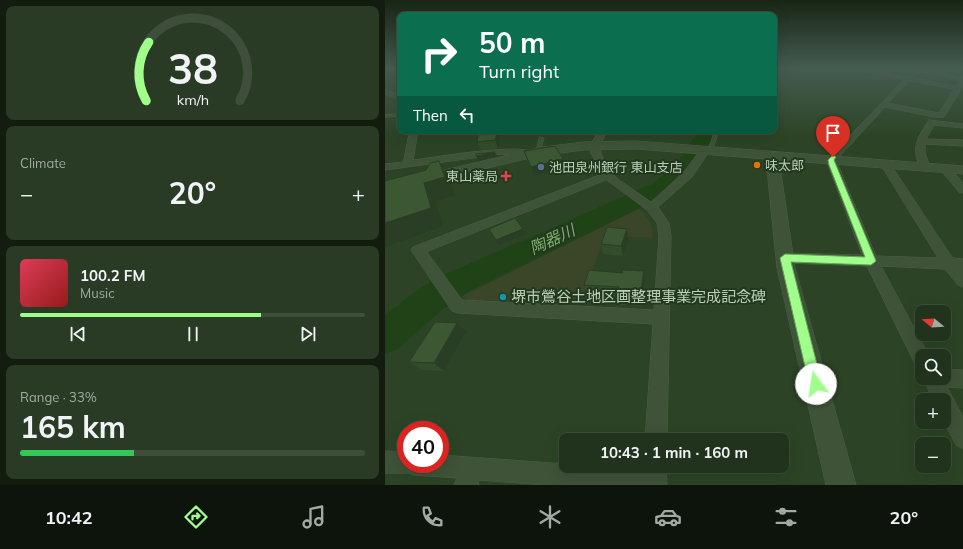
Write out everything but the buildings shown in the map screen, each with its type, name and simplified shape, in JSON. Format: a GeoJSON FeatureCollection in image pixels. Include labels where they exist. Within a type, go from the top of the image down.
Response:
{"type":"FeatureCollection","features":[{"type":"Feature","properties":{"kind":"street"},"geometry":{"type":"LineString","coordinates":[[386,92],[397,97]]}},
{"type":"Feature","properties":{"kind":"street"},"geometry":{"type":"LineString","coordinates":[[831,160],[895,92]]}},
{"type":"Feature","properties":{"kind":"street"},"geometry":{"type":"LineString","coordinates":[[883,104],[934,115],[941,115],[956,92]]}},
{"type":"Feature","properties":{"kind":"street"},"geometry":{"type":"LineString","coordinates":[[925,167],[919,149],[920,141],[932,122],[963,126]]}},
{"type":"Feature","properties":{"kind":"street"},"geometry":{"type":"LineString","coordinates":[[407,164],[413,134]]}},
{"type":"Feature","properties":{"kind":"street"},"geometry":{"type":"LineString","coordinates":[[601,134],[595,146],[596,153],[607,176],[643,202],[663,223],[665,236],[656,433]]}},
{"type":"Feature","properties":{"kind":"street"},"geometry":{"type":"LineString","coordinates":[[920,141],[963,144]]}},
{"type":"Feature","properties":{"kind":"street"},"geometry":{"type":"LineString","coordinates":[[385,188],[535,153],[595,146],[636,145],[963,170]]}},
{"type":"Feature","properties":{"kind":"street"},"geometry":{"type":"LineString","coordinates":[[643,202],[684,181],[706,150]]}},
{"type":"Feature","properties":{"kind":"street"},"geometry":{"type":"LineString","coordinates":[[385,167],[502,151],[535,153]]}},
{"type":"Feature","properties":{"kind":"street"},"geometry":{"type":"LineString","coordinates":[[772,156],[785,258],[841,485]]}},
{"type":"Feature","properties":{"kind":"street"},"geometry":{"type":"LineString","coordinates":[[831,160],[871,261],[916,349]]}},
{"type":"Feature","properties":{"kind":"street"},"geometry":{"type":"LineString","coordinates":[[887,165],[956,264],[963,281]]}},
{"type":"Feature","properties":{"kind":"street"},"geometry":{"type":"LineString","coordinates":[[945,169],[963,190]]}},
{"type":"Feature","properties":{"kind":"street"},"geometry":{"type":"LineString","coordinates":[[607,176],[418,250],[458,306],[661,317]]}},
{"type":"Feature","properties":{"kind":"street"},"geometry":{"type":"LineString","coordinates":[[785,258],[956,264]]}},
{"type":"Feature","properties":{"kind":"street"},"geometry":{"type":"LineString","coordinates":[[951,378],[963,379]]}},
{"type":"Feature","properties":{"kind":"street"},"geometry":{"type":"LineString","coordinates":[[951,415],[963,438]]}},
{"type":"Feature","properties":{"kind":"street"},"geometry":{"type":"LineString","coordinates":[[385,462],[397,463]]}},
{"type":"Feature","properties":{"kind":"street"},"geometry":{"type":"LineString","coordinates":[[449,472],[470,477],[655,478]]}},
{"type":"Feature","properties":{"kind":"lane"},"geometry":{"type":"LineString","coordinates":[[385,116],[397,115]]}},
{"type":"Feature","properties":{"kind":"lane"},"geometry":{"type":"LineString","coordinates":[[706,150],[715,134]]}},
{"type":"Feature","properties":{"kind":"lane"},"geometry":{"type":"LineString","coordinates":[[535,153],[543,138]]}},
{"type":"Feature","properties":{"kind":"green space"},"geometry":{"type":"Polygon","coordinates":[[[639,209],[650,222],[653,238],[605,236],[580,303],[467,300],[462,296],[639,209]]]}},
{"type":"Feature","properties":{"kind":"waterway","name":"陶器川"},"geometry":{"type":"LineString","coordinates":[[385,337],[431,299],[457,283],[660,189],[681,170],[706,134]]}},
{"type":"Feature","properties":{"kind":"place","name":"味太郎"},"geometry":{"type":"Point","coordinates":[757,165]}},
{"type":"Feature","properties":{"kind":"place","name":"池田泉州銀行 東山支店"},"geometry":{"type":"Point","coordinates":[541,167]}},
{"type":"Feature","properties":{"kind":"place","name":"東山薬局"},"geometry":{"type":"Point","coordinates":[506,176]}},
{"type":"Feature","properties":{"kind":"place","name":"堺市鶯谷土地区画整理事業完成記念碑"},"geometry":{"type":"Point","coordinates":[503,297]}},
{"type":"Feature","properties":{"kind":"route"},"geometry":{"type":"LineString","coordinates":[[816,384],[786,268],[785,258],[871,261],[832,165],[831,160],[833,157]]}}]}
